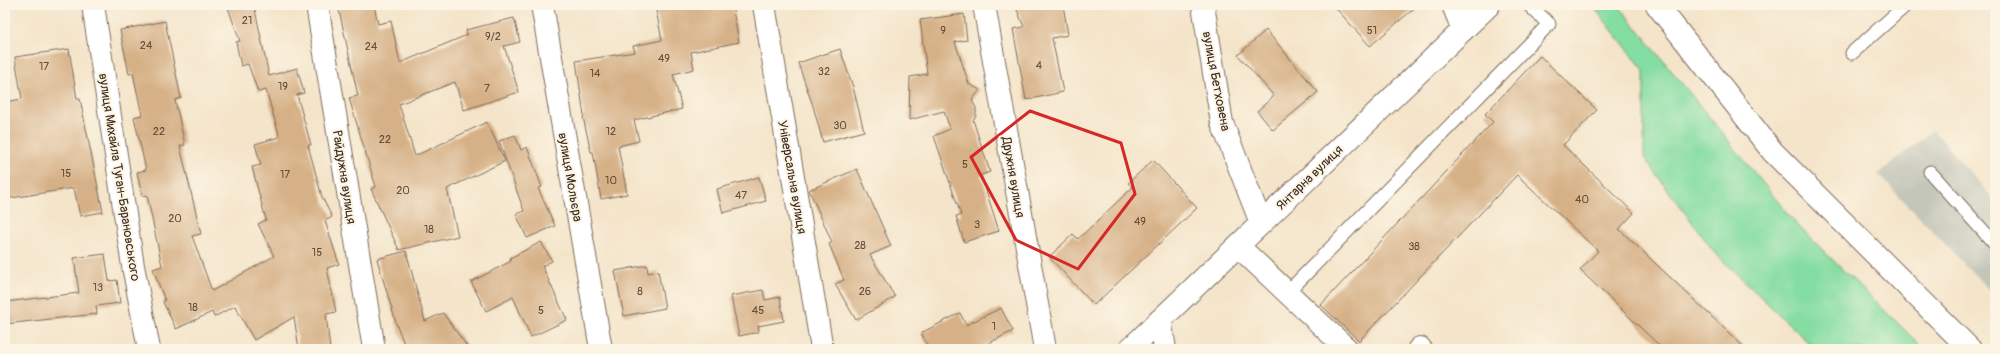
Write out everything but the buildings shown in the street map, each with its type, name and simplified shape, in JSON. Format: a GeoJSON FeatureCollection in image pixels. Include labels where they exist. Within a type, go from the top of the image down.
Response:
{"type":"FeatureCollection","features":[{"type":"Feature","properties":{"kind":"street","name":"вулиця Михайла Туган-Барановського"},"geometry":{"type":"LineString","coordinates":[[93,5],[133,266],[149,349]]}},
{"type":"Feature","properties":{"kind":"street","name":"Райдужна вулиця"},"geometry":{"type":"LineString","coordinates":[[317,5],[374,349]]}},
{"type":"Feature","properties":{"kind":"street","name":"вулиця Мольєра"},"geometry":{"type":"LineString","coordinates":[[542,5],[601,349]]}},
{"type":"Feature","properties":{"kind":"street","name":"Універсальна вулиця"},"geometry":{"type":"LineString","coordinates":[[764,5],[822,349]]}},
{"type":"Feature","properties":{"kind":"street","name":"Дружня вулиця"},"geometry":{"type":"LineString","coordinates":[[984,5],[1045,349]]}},
{"type":"Feature","properties":{"kind":"street","name":"вулиця Бетховена"},"geometry":{"type":"LineString","coordinates":[[1203,5],[1222,123],[1261,224]]}},
{"type":"Feature","properties":{"kind":"street"},"geometry":{"type":"LineString","coordinates":[[1453,5],[1463,30]]}},
{"type":"Feature","properties":{"kind":"street","name":"Янтарна вулиця"},"geometry":{"type":"LineString","coordinates":[[1130,349],[1489,5]]}},
{"type":"Feature","properties":{"kind":"street"},"geometry":{"type":"LineString","coordinates":[[1657,5],[1773,152],[1970,349]]}},
{"type":"Feature","properties":{"kind":"street"},"geometry":{"type":"LineString","coordinates":[[1238,246],[1346,349]]}},
{"type":"Feature","properties":{"kind":"street"},"geometry":{"type":"LineString","coordinates":[[1160,320],[1165,349]]}},
{"type":"Feature","properties":{"kind":"lane"},"geometry":{"type":"LineString","coordinates":[[1287,293],[1549,24],[1529,5]]}},
{"type":"Feature","properties":{"kind":"lane"},"geometry":{"type":"LineString","coordinates":[[1852,53],[1906,5]]}},
{"type":"Feature","properties":{"kind":"lane"},"geometry":{"type":"LineString","coordinates":[[1930,172],[1995,244]]}},
{"type":"Feature","properties":{"kind":"highlighted area"},"geometry":{"type":"Polygon","coordinates":[[[1030,111],[1121,143],[1135,194],[1078,269],[1016,240],[971,157],[1030,111]]]}},
{"type":"Feature","properties":{"kind":"shaded area"},"geometry":{"type":"Polygon","coordinates":[[[1933,130],[1995,201],[1995,296],[1878,174],[1933,130]]]}},
{"type":"Feature","properties":{"kind":"green space"},"geometry":{"type":"Polygon","coordinates":[[[1592,5],[1618,5],[1797,225],[1924,349],[1815,349],[1715,253],[1644,158],[1644,70],[1592,5]]]}}]}
